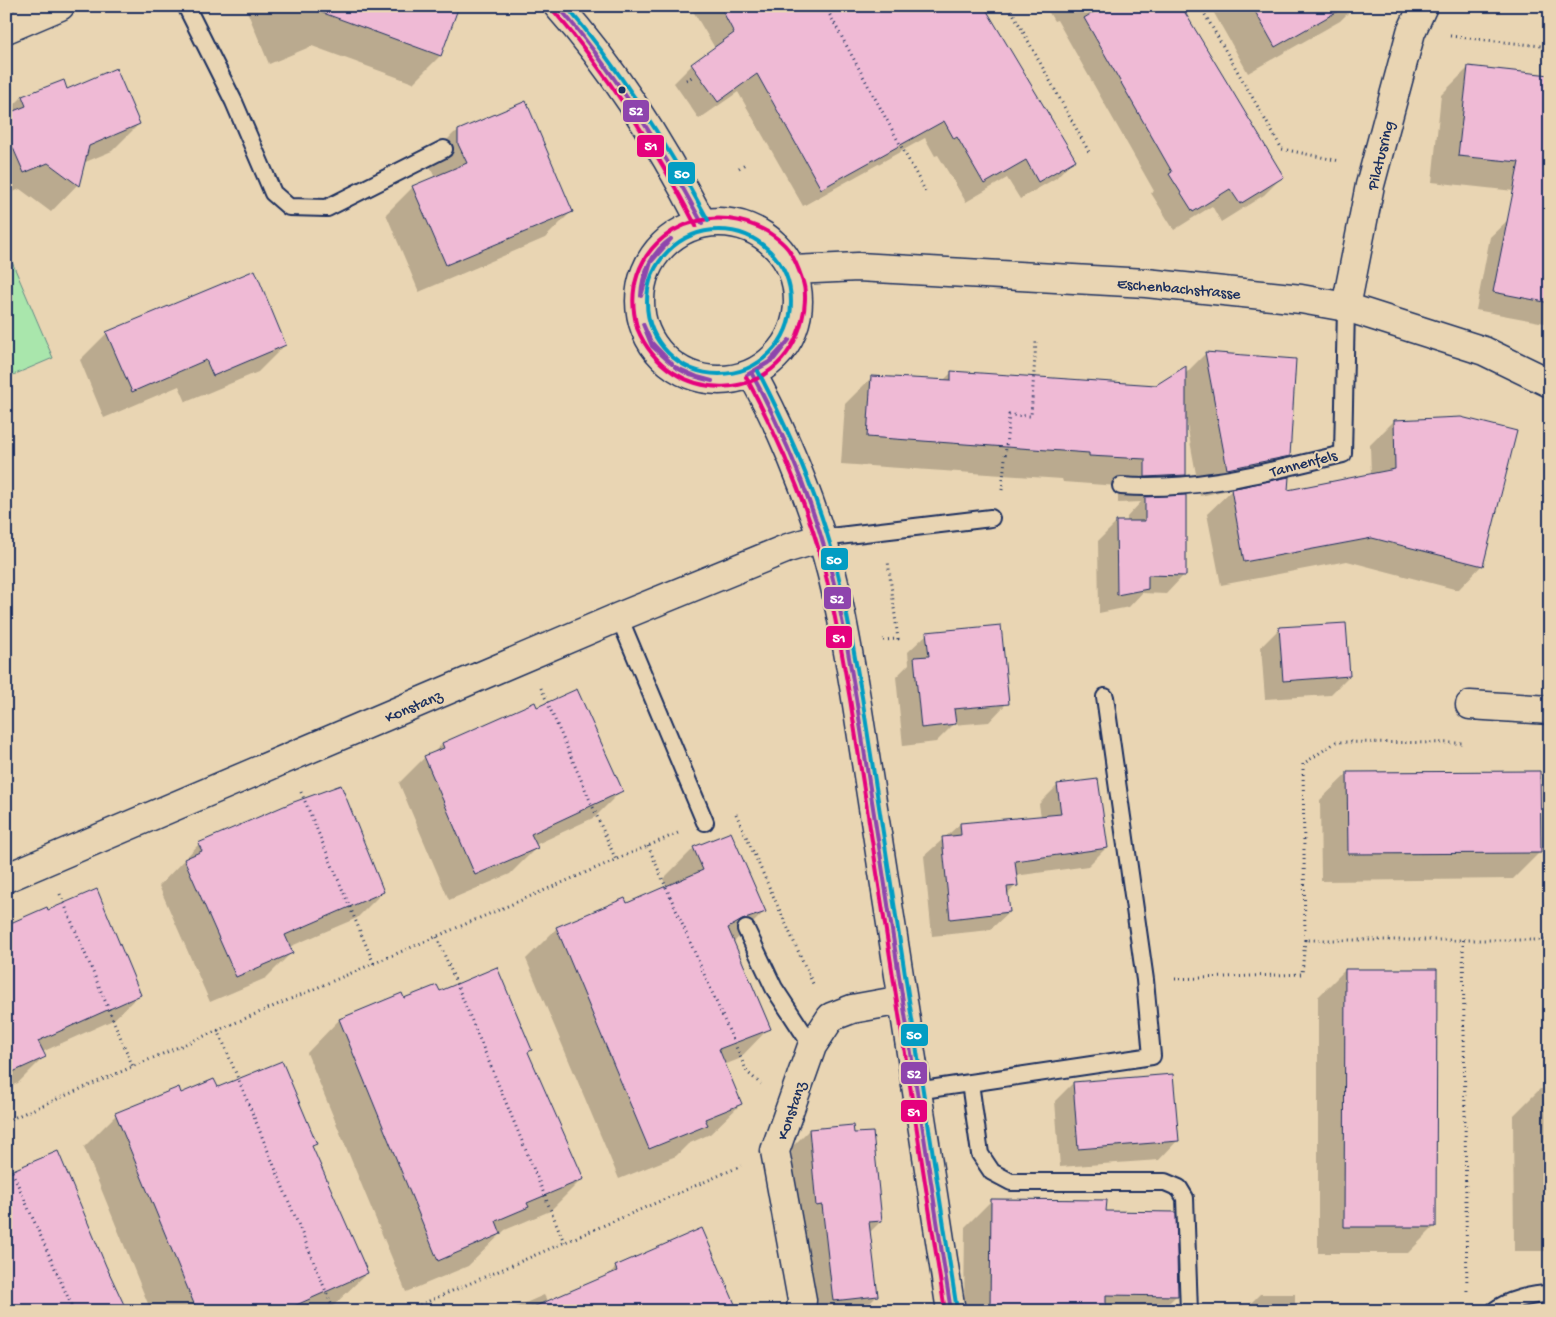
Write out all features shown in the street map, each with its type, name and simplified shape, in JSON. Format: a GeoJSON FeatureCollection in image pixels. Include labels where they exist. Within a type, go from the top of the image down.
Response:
{"type":"FeatureCollection","features":[{"type":"Feature","properties":{"kind":"street"},"geometry":{"type":"LineString","coordinates":[[6,29],[60,6]]}},
{"type":"Feature","properties":{"kind":"street"},"geometry":{"type":"LineString","coordinates":[[558,6],[599,54],[623,89],[668,162],[702,223]]}},
{"type":"Feature","properties":{"kind":"street","name":"Pilatusring"},"geometry":{"type":"LineString","coordinates":[[1346,307],[1370,185],[1411,32],[1423,6]]}},
{"type":"Feature","properties":{"kind":"street"},"geometry":{"type":"LineString","coordinates":[[720,222],[738,224],[756,230],[771,241],[783,254],[793,270],[798,290],[798,311],[794,330],[784,348],[770,363],[752,374],[730,380],[708,381],[686,374],[668,362],[652,346],[643,326],[639,304],[641,282],[650,262],[663,245],[681,231],[702,223],[720,222]]}},
{"type":"Feature","properties":{"kind":"street","name":"Eschenbachstrasse"},"geometry":{"type":"LineString","coordinates":[[793,270],[858,267],[1146,283],[1265,294],[1346,307],[1484,351],[1550,383]]}},
{"type":"Feature","properties":{"kind":"street"},"geometry":{"type":"LineString","coordinates":[[752,374],[792,462],[822,538],[838,602],[856,698],[951,1311]]}},
{"type":"Feature","properties":{"kind":"street","name":"Konstanz"},"geometry":{"type":"LineString","coordinates":[[6,878],[619,617],[788,548],[822,538]]}},
{"type":"Feature","properties":{"kind":"street"},"geometry":{"type":"LineString","coordinates":[[1470,705],[1550,710]]}},
{"type":"Feature","properties":{"kind":"street"},"geometry":{"type":"LineString","coordinates":[[831,1017],[852,1009],[902,1000]]}},
{"type":"Feature","properties":{"kind":"street","name":"Konstanz"},"geometry":{"type":"LineString","coordinates":[[801,1311],[802,1300],[775,1152],[812,1046],[831,1017]]}},
{"type":"Feature","properties":{"kind":"lane"},"geometry":{"type":"LineString","coordinates":[[186,6],[234,102],[273,193],[289,208],[327,208],[444,149]]}},
{"type":"Feature","properties":{"kind":"lane","name":"Tannenfels"},"geometry":{"type":"LineString","coordinates":[[1121,486],[1148,488],[1223,482],[1343,454],[1346,307]]}},
{"type":"Feature","properties":{"kind":"lane"},"geometry":{"type":"LineString","coordinates":[[822,538],[991,518]]}},
{"type":"Feature","properties":{"kind":"lane"},"geometry":{"type":"LineString","coordinates":[[619,617],[705,822]]}},
{"type":"Feature","properties":{"kind":"lane"},"geometry":{"type":"LineString","coordinates":[[916,1090],[1152,1056],[1145,980],[1105,697]]}},
{"type":"Feature","properties":{"kind":"lane"},"geometry":{"type":"LineString","coordinates":[[746,929],[774,988],[812,1046]]}},
{"type":"Feature","properties":{"kind":"lane"},"geometry":{"type":"LineString","coordinates":[[970,1083],[980,1154],[992,1172],[1011,1182],[1165,1182],[1179,1188],[1185,1198],[1189,1311]]}},
{"type":"Feature","properties":{"kind":"lane"},"geometry":{"type":"LineString","coordinates":[[1494,1311],[1508,1303],[1540,1294],[1550,1294]]}},
{"type":"Feature","properties":{"kind":"path"},"geometry":{"type":"LineString","coordinates":[[825,6],[927,194]]}},
{"type":"Feature","properties":{"kind":"path"},"geometry":{"type":"LineString","coordinates":[[1009,6],[1089,152]]}},
{"type":"Feature","properties":{"kind":"path"},"geometry":{"type":"LineString","coordinates":[[1200,6],[1282,149],[1344,162]]}},
{"type":"Feature","properties":{"kind":"path"},"geometry":{"type":"LineString","coordinates":[[1447,36],[1550,47]]}},
{"type":"Feature","properties":{"kind":"path"},"geometry":{"type":"LineString","coordinates":[[686,80],[692,77]]}},
{"type":"Feature","properties":{"kind":"path"},"geometry":{"type":"LineString","coordinates":[[740,168],[745,164]]}},
{"type":"Feature","properties":{"kind":"path"},"geometry":{"type":"LineString","coordinates":[[991,518],[995,497],[1002,496],[1009,415],[1031,416],[1036,342]]}},
{"type":"Feature","properties":{"kind":"path"},"geometry":{"type":"LineString","coordinates":[[875,641],[898,639],[883,531]]}},
{"type":"Feature","properties":{"kind":"path"},"geometry":{"type":"LineString","coordinates":[[539,684],[616,860]]}},
{"type":"Feature","properties":{"kind":"path"},"geometry":{"type":"LineString","coordinates":[[1145,980],[1302,974],[1305,940],[1304,764],[1336,742],[1466,743],[1470,705]]}},
{"type":"Feature","properties":{"kind":"path"},"geometry":{"type":"LineString","coordinates":[[298,786],[374,964]]}},
{"type":"Feature","properties":{"kind":"path"},"geometry":{"type":"LineString","coordinates":[[6,1121],[734,810],[831,1017]]}},
{"type":"Feature","properties":{"kind":"path"},"geometry":{"type":"LineString","coordinates":[[648,846],[747,1072]]}},
{"type":"Feature","properties":{"kind":"path"},"geometry":{"type":"LineString","coordinates":[[57,886],[132,1067]]}},
{"type":"Feature","properties":{"kind":"path"},"geometry":{"type":"LineString","coordinates":[[437,937],[564,1242]]}},
{"type":"Feature","properties":{"kind":"path"},"geometry":{"type":"LineString","coordinates":[[1305,940],[1550,940]]}},
{"type":"Feature","properties":{"kind":"path"},"geometry":{"type":"LineString","coordinates":[[1463,940],[1468,1301]]}},
{"type":"Feature","properties":{"kind":"path"},"geometry":{"type":"LineString","coordinates":[[218,1030],[334,1311]]}},
{"type":"Feature","properties":{"kind":"path"},"geometry":{"type":"LineString","coordinates":[[6,1158],[74,1311]]}},
{"type":"Feature","properties":{"kind":"path"},"geometry":{"type":"LineString","coordinates":[[406,1311],[742,1166]]}},
{"type":"Feature","properties":{"kind":"green space"},"geometry":{"type":"Polygon","coordinates":[[[6,248],[53,358],[6,378],[6,248]]]}},
{"type":"Feature","properties":{"kind":"building"},"geometry":{"type":"Polygon","coordinates":[[[316,6],[459,6],[441,56],[315,10],[316,6]]]}},
{"type":"Feature","properties":{"kind":"building"},"geometry":{"type":"Polygon","coordinates":[[[720,6],[984,6],[1076,160],[1038,182],[1026,160],[984,184],[957,137],[954,139],[944,121],[821,189],[757,74],[718,102],[691,64],[734,33],[720,6]]]}},
{"type":"Feature","properties":{"kind":"building"},"geometry":{"type":"Polygon","coordinates":[[[1104,6],[1181,6],[1284,177],[1240,204],[1230,189],[1193,212],[1169,174],[1172,172],[1084,18],[1104,6]]]}},
{"type":"Feature","properties":{"kind":"building"},"geometry":{"type":"Polygon","coordinates":[[[1252,6],[1347,6],[1275,47],[1252,6]]]}},
{"type":"Feature","properties":{"kind":"building"},"geometry":{"type":"Polygon","coordinates":[[[1468,66],[1550,75],[1550,303],[1493,292],[1519,162],[1458,156],[1468,66]]]}},
{"type":"Feature","properties":{"kind":"building"},"geometry":{"type":"Polygon","coordinates":[[[116,68],[140,124],[89,146],[79,186],[48,163],[24,173],[6,132],[6,114],[26,106],[22,96],[64,80],[67,89],[116,68]]]}},
{"type":"Feature","properties":{"kind":"building"},"geometry":{"type":"Polygon","coordinates":[[[526,101],[573,212],[446,265],[412,186],[467,163],[458,144],[458,130],[526,101]]]}},
{"type":"Feature","properties":{"kind":"building"},"geometry":{"type":"Polygon","coordinates":[[[255,270],[286,345],[213,376],[206,360],[132,392],[106,332],[255,270]]]}},
{"type":"Feature","properties":{"kind":"building"},"geometry":{"type":"Polygon","coordinates":[[[1205,352],[1296,359],[1290,456],[1227,469],[1205,352]]]}},
{"type":"Feature","properties":{"kind":"building"},"geometry":{"type":"Polygon","coordinates":[[[1186,366],[1186,475],[1145,477],[1145,459],[1089,456],[1089,453],[867,437],[871,376],[951,380],[951,371],[1156,385],[1186,366]]]}},
{"type":"Feature","properties":{"kind":"building"},"geometry":{"type":"Polygon","coordinates":[[[1461,417],[1517,431],[1483,566],[1372,538],[1244,562],[1231,489],[1289,477],[1288,490],[1395,469],[1394,420],[1461,417]]]}},
{"type":"Feature","properties":{"kind":"building"},"geometry":{"type":"Polygon","coordinates":[[[1186,495],[1186,576],[1148,575],[1148,589],[1117,595],[1116,521],[1145,521],[1145,497],[1186,495]]]}},
{"type":"Feature","properties":{"kind":"building"},"geometry":{"type":"Polygon","coordinates":[[[1346,623],[1350,676],[1283,681],[1279,627],[1346,623]]]}},
{"type":"Feature","properties":{"kind":"building"},"geometry":{"type":"Polygon","coordinates":[[[1001,625],[1009,704],[954,709],[956,724],[921,728],[914,657],[929,656],[926,632],[1001,625]]]}},
{"type":"Feature","properties":{"kind":"building"},"geometry":{"type":"Polygon","coordinates":[[[577,689],[623,791],[531,834],[538,848],[475,875],[424,756],[444,748],[442,743],[535,702],[537,707],[577,689]]]}},
{"type":"Feature","properties":{"kind":"building"},"geometry":{"type":"Polygon","coordinates":[[[1540,771],[1541,853],[1348,854],[1347,772],[1540,771]]]}},
{"type":"Feature","properties":{"kind":"building"},"geometry":{"type":"Polygon","coordinates":[[[1098,779],[1108,848],[1015,861],[1018,886],[1007,887],[1010,912],[950,919],[942,837],[961,835],[960,823],[1061,814],[1057,784],[1098,779]]]}},
{"type":"Feature","properties":{"kind":"building"},"geometry":{"type":"Polygon","coordinates":[[[341,785],[384,892],[285,935],[293,953],[236,977],[184,859],[202,851],[198,843],[291,803],[341,785]]]}},
{"type":"Feature","properties":{"kind":"building"},"geometry":{"type":"Polygon","coordinates":[[[731,832],[766,912],[742,920],[728,928],[771,1029],[719,1049],[742,1104],[705,1119],[708,1125],[649,1149],[556,927],[625,898],[627,903],[703,870],[693,847],[731,832]]]}},
{"type":"Feature","properties":{"kind":"building"},"geometry":{"type":"Polygon","coordinates":[[[97,889],[141,995],[38,1041],[46,1057],[6,1075],[6,925],[47,907],[48,910],[97,889]]]}},
{"type":"Feature","properties":{"kind":"building"},"geometry":{"type":"Polygon","coordinates":[[[497,967],[532,1050],[528,1052],[584,1179],[527,1203],[529,1207],[496,1221],[501,1234],[438,1261],[339,1019],[402,993],[404,998],[437,985],[440,991],[497,967]]]}},
{"type":"Feature","properties":{"kind":"building"},"geometry":{"type":"Polygon","coordinates":[[[1345,969],[1437,969],[1436,1227],[1344,1227],[1345,969]]]}},
{"type":"Feature","properties":{"kind":"building"},"geometry":{"type":"Polygon","coordinates":[[[282,1061],[317,1144],[312,1146],[368,1273],[283,1311],[197,1311],[115,1113],[179,1087],[181,1093],[214,1079],[218,1087],[282,1061]]]}},
{"type":"Feature","properties":{"kind":"building"},"geometry":{"type":"Polygon","coordinates":[[[1173,1074],[1179,1141],[1078,1149],[1073,1082],[1173,1074]]]}},
{"type":"Feature","properties":{"kind":"building"},"geometry":{"type":"Polygon","coordinates":[[[853,1125],[854,1133],[873,1132],[882,1221],[869,1222],[878,1296],[833,1301],[822,1205],[816,1206],[809,1129],[853,1125]]]}},
{"type":"Feature","properties":{"kind":"building"},"geometry":{"type":"Polygon","coordinates":[[[58,1151],[127,1311],[6,1311],[6,1173],[58,1151]]]}},
{"type":"Feature","properties":{"kind":"building"},"geometry":{"type":"Polygon","coordinates":[[[991,1199],[1107,1200],[1106,1211],[1176,1212],[1178,1296],[1106,1295],[1106,1311],[990,1311],[991,1199]]]}},
{"type":"Feature","properties":{"kind":"building"},"geometry":{"type":"Polygon","coordinates":[[[702,1228],[738,1311],[524,1311],[617,1271],[615,1266],[702,1228]]]}},
{"type":"Feature","properties":{"kind":"transit line","name":"52"},"geometry":{"type":"LineString","coordinates":[[558,6],[599,57],[636,111],[702,223]]}},
{"type":"Feature","properties":{"kind":"transit line","name":"50"},"geometry":{"type":"LineString","coordinates":[[566,6],[606,57],[643,109],[708,220]]}},
{"type":"Feature","properties":{"kind":"transit line","name":"51"},"geometry":{"type":"LineString","coordinates":[[553,10],[594,61],[631,114],[665,169],[696,226]]}},
{"type":"Feature","properties":{"kind":"transit line","name":"51"},"geometry":{"type":"LineString","coordinates":[[637,327],[633,300],[637,275],[648,254],[664,237],[684,225],[707,219],[732,220],[758,227],[771,234],[784,244],[790,252],[804,284],[803,316],[790,349],[772,369],[749,382],[724,387],[698,384],[674,373],[653,354],[637,328]]}},
{"type":"Feature","properties":{"kind":"transit line","name":"50"},"geometry":{"type":"LineString","coordinates":[[719,230],[747,235],[770,251],[786,274],[791,302],[786,330],[770,353],[747,369],[719,374],[691,369],[668,353],[652,330],[647,302],[652,274],[668,251],[691,235],[719,230]]}},
{"type":"Feature","properties":{"kind":"transit line","name":"52"},"geometry":{"type":"LineString","coordinates":[[641,296],[643,279],[649,264],[658,250],[671,239]]}},
{"type":"Feature","properties":{"kind":"transit line","name":"52"},"geometry":{"type":"LineString","coordinates":[[641,296],[651,262],[671,239]]}},
{"type":"Feature","properties":{"kind":"transit line","name":"52"},"geometry":{"type":"LineString","coordinates":[[643,324],[651,342],[672,364]]}},
{"type":"Feature","properties":{"kind":"transit line","name":"52"},"geometry":{"type":"LineString","coordinates":[[643,324],[652,346],[672,364]]}},
{"type":"Feature","properties":{"kind":"transit line","name":"52"},"geometry":{"type":"LineString","coordinates":[[747,375],[768,363],[789,340]]}},
{"type":"Feature","properties":{"kind":"transit line","name":"52"},"geometry":{"type":"LineString","coordinates":[[747,375],[774,359],[789,340]]}},
{"type":"Feature","properties":{"kind":"transit line","name":"52"},"geometry":{"type":"LineString","coordinates":[[675,367],[712,381]]}},
{"type":"Feature","properties":{"kind":"transit line","name":"52"},"geometry":{"type":"LineString","coordinates":[[675,367],[690,375],[712,381]]}},
{"type":"Feature","properties":{"kind":"transit line","name":"50"},"geometry":{"type":"LineString","coordinates":[[758,371],[781,416],[811,486],[827,534],[846,610],[862,697],[957,1310]]}},
{"type":"Feature","properties":{"kind":"transit line","name":"52"},"geometry":{"type":"LineString","coordinates":[[752,374],[785,440],[804,486],[820,532],[840,609],[856,698],[951,1311]]}},
{"type":"Feature","properties":{"kind":"transit line","name":"51"},"geometry":{"type":"LineString","coordinates":[[746,377],[779,444],[798,490],[815,536],[834,612],[850,699],[945,1311]]}}]}
